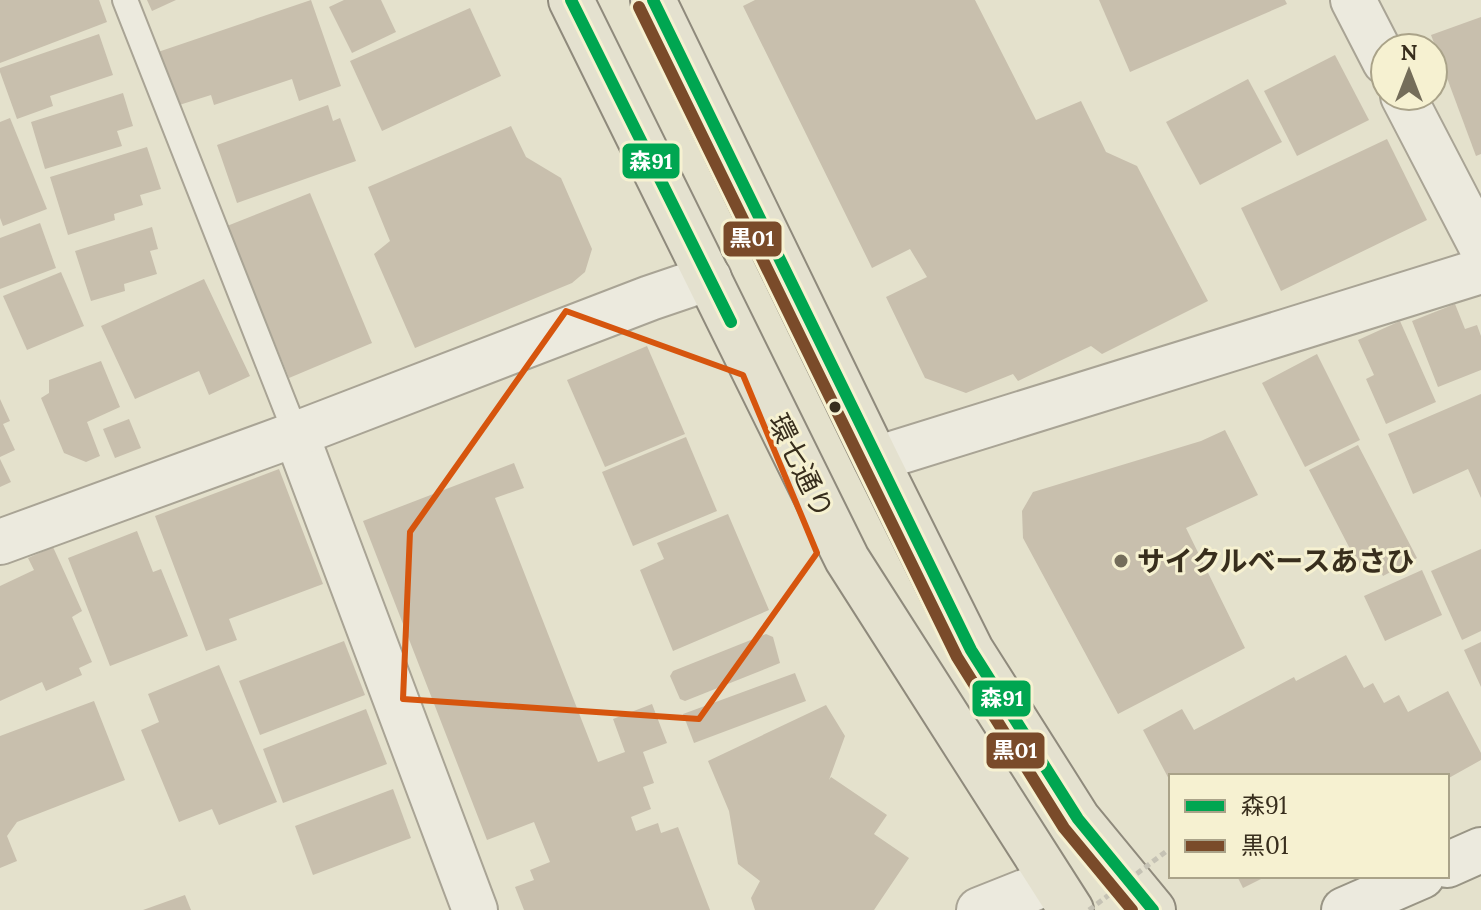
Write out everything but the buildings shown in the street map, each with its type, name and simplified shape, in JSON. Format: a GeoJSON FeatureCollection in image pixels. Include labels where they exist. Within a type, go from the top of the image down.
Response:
{"type":"FeatureCollection","features":[{"type":"Feature","properties":{"kind":"main road","name":"環七通り"},"geometry":{"type":"LineString","coordinates":[[571,0],[847,559],[1061,895]]}},
{"type":"Feature","properties":{"kind":"main road"},"geometry":{"type":"LineString","coordinates":[[653,0],[971,650],[1078,819],[1153,910]]}},
{"type":"Feature","properties":{"kind":"street"},"geometry":{"type":"LineString","coordinates":[[1353,0],[1370,32]]}},
{"type":"Feature","properties":{"kind":"street"},"geometry":{"type":"LineString","coordinates":[[1411,112],[1481,246]]}},
{"type":"Feature","properties":{"kind":"street"},"geometry":{"type":"LineString","coordinates":[[876,459],[1481,271]]}},
{"type":"Feature","properties":{"kind":"street"},"geometry":{"type":"LineString","coordinates":[[0,542],[709,278]]}},
{"type":"Feature","properties":{"kind":"street"},"geometry":{"type":"LineString","coordinates":[[296,434],[475,910]]}},
{"type":"Feature","properties":{"kind":"street"},"geometry":{"type":"LineString","coordinates":[[1449,864],[1481,850]]}},
{"type":"Feature","properties":{"kind":"street"},"geometry":{"type":"LineString","coordinates":[[1344,910],[1417,878]]}},
{"type":"Feature","properties":{"kind":"street"},"geometry":{"type":"LineString","coordinates":[[979,910],[1061,895]]}},
{"type":"Feature","properties":{"kind":"lane"},"geometry":{"type":"LineString","coordinates":[[125,0],[296,434]]}},
{"type":"Feature","properties":{"kind":"path"},"geometry":{"type":"LineString","coordinates":[[1089,910],[1168,850]]}},
{"type":"Feature","properties":{"kind":"highlighted area"},"geometry":{"type":"Polygon","coordinates":[[[566,311],[743,375],[817,553],[699,719],[403,699],[410,532],[566,311]]]}},
{"type":"Feature","properties":{"kind":"transit line","name":"森91"},"geometry":{"type":"LineString","coordinates":[[571,0],[731,322]]}},
{"type":"Feature","properties":{"kind":"transit line","name":"森91"},"geometry":{"type":"LineString","coordinates":[[653,0],[971,650],[1078,819],[1153,910]]}},
{"type":"Feature","properties":{"kind":"transit line","name":"黒01"},"geometry":{"type":"LineString","coordinates":[[639,7],[957,657],[1064,828],[1132,910]]}},
{"type":"Feature","properties":{"kind":"place","name":"サイクルベースあさひ"},"geometry":{"type":"Point","coordinates":[1121,561]}}]}
